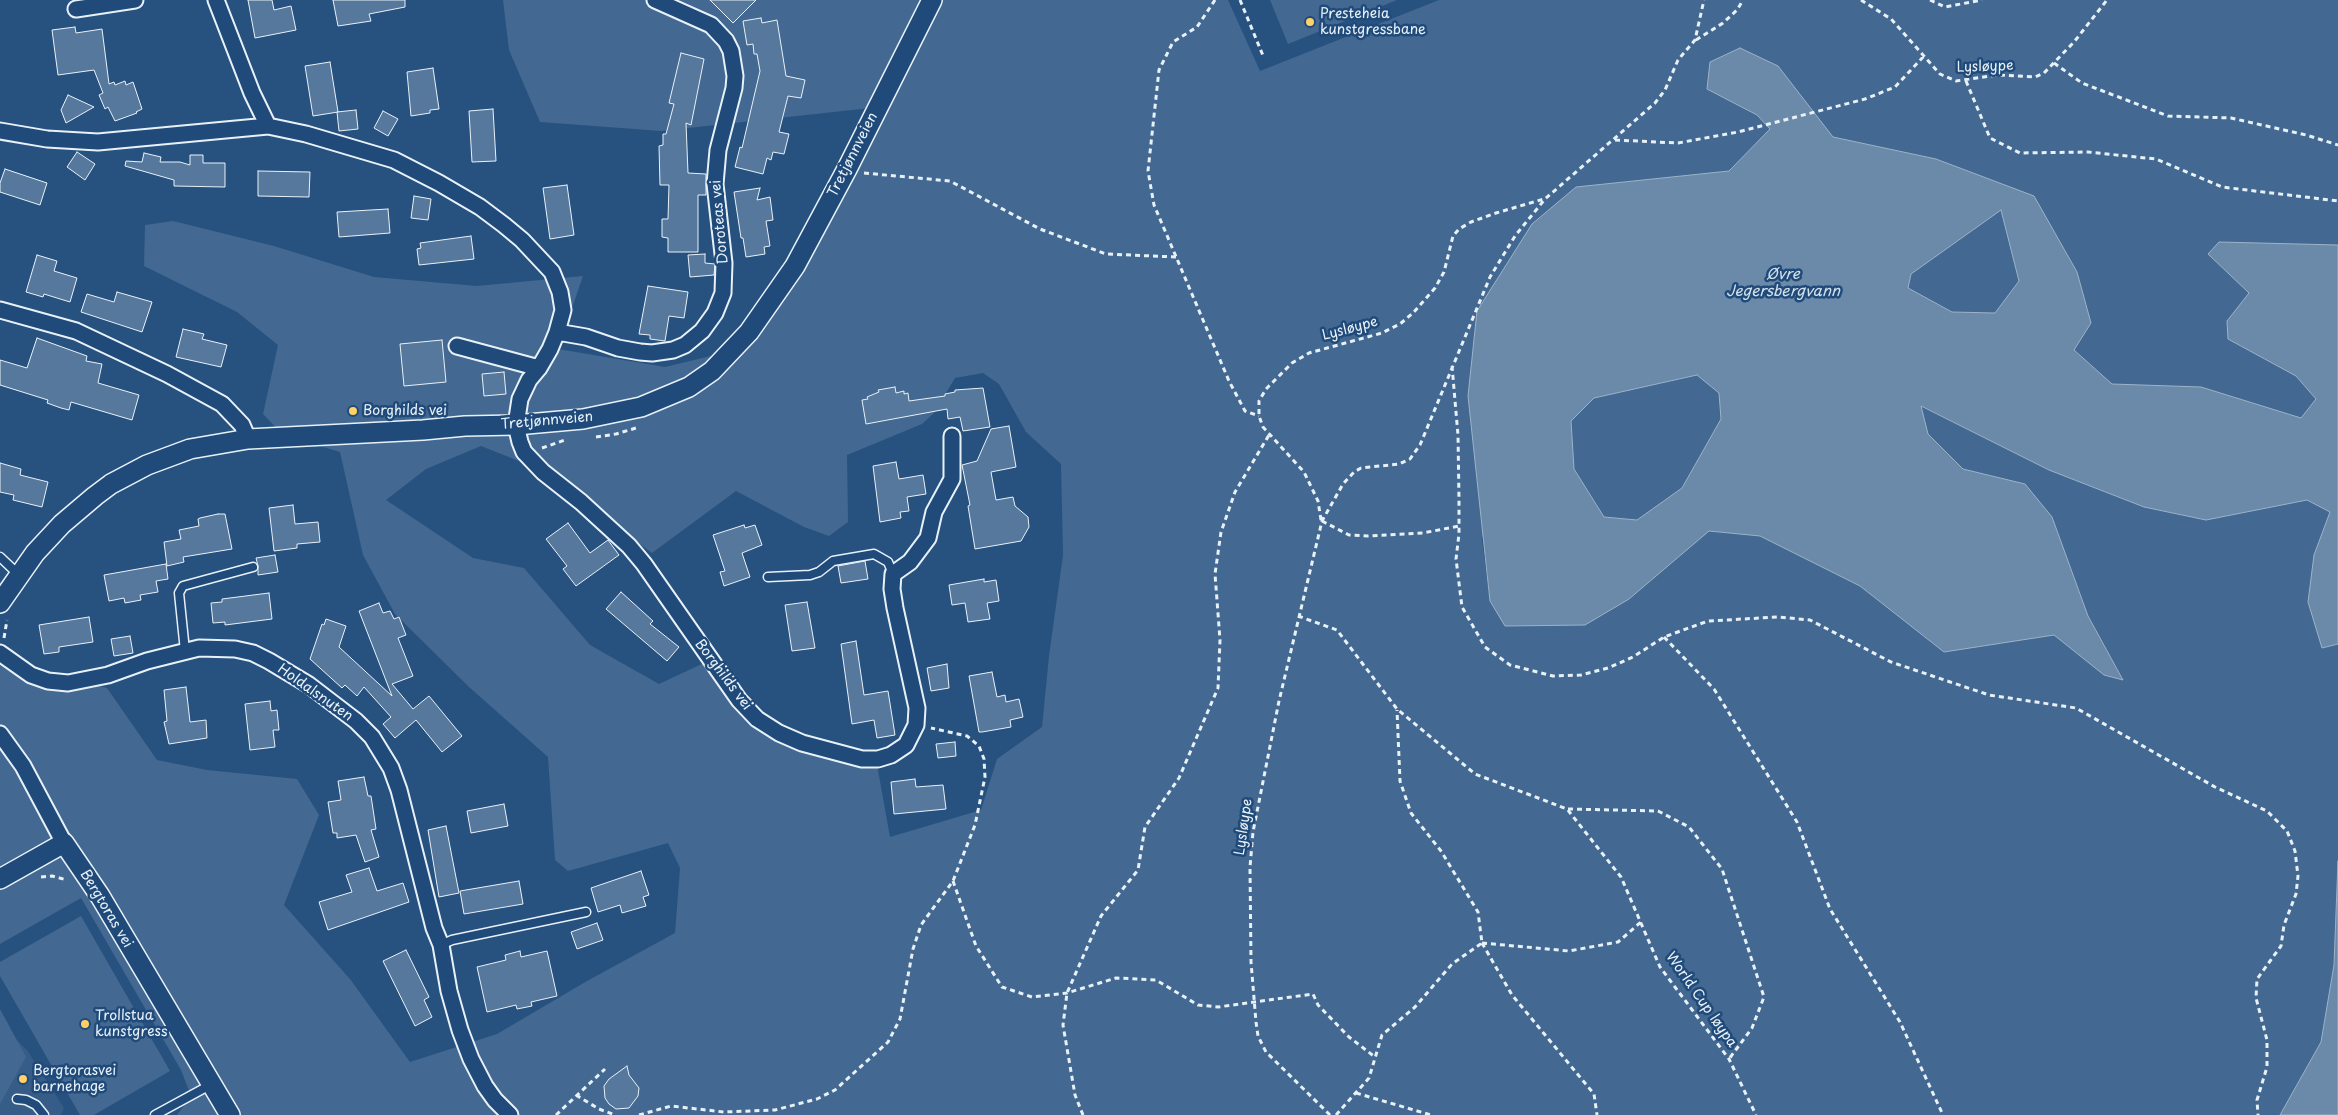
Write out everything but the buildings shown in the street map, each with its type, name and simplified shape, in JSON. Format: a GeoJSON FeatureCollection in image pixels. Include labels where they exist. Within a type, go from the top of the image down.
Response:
{"type":"FeatureCollection","features":[{"type":"Feature","properties":{"kind":"street"},"geometry":{"type":"LineString","coordinates":[[76,9],[135,0]]}},
{"type":"Feature","properties":{"kind":"street"},"geometry":{"type":"LineString","coordinates":[[216,0],[252,93],[268,126]]}},
{"type":"Feature","properties":{"kind":"street","name":"Doroteas vei"},"geometry":{"type":"LineString","coordinates":[[557,332],[586,337],[618,348],[640,352],[652,353],[673,350],[684,345],[702,331],[715,313],[723,293],[724,263],[715,184],[718,150],[734,88],[735,76],[731,51],[726,41],[711,26],[655,0]]}},
{"type":"Feature","properties":{"kind":"street","name":"Tretjønnveien"},"geometry":{"type":"LineString","coordinates":[[4,608],[19,575],[50,536],[94,496],[111,484],[153,462],[190,449],[248,439],[465,426],[516,425],[583,419],[641,407],[689,387],[712,372],[764,311],[809,242],[932,0]]}},
{"type":"Feature","properties":{"kind":"street","name":"Borghilds vei"},"geometry":{"type":"LineString","coordinates":[[0,131],[63,141],[98,142],[268,126],[306,134],[394,160],[425,175],[480,207],[522,240],[552,272],[560,292],[562,310],[557,332],[539,368],[529,380],[520,398],[516,425],[524,452],[543,472],[581,502],[629,546],[658,583],[739,700],[758,719],[779,733],[802,743],[862,759],[878,760],[891,755],[906,745],[916,724],[917,708],[895,608],[892,588],[893,574]]}},
{"type":"Feature","properties":{"kind":"street"},"geometry":{"type":"LineString","coordinates":[[0,310],[76,331],[167,374],[222,404],[234,415],[248,439]]}},
{"type":"Feature","properties":{"kind":"street"},"geometry":{"type":"LineString","coordinates":[[457,346],[539,368]]}},
{"type":"Feature","properties":{"kind":"street"},"geometry":{"type":"LineString","coordinates":[[893,574],[910,562],[928,538],[934,512],[952,479],[952,436]]}},
{"type":"Feature","properties":{"kind":"street","name":"Holdalsnuten"},"geometry":{"type":"LineString","coordinates":[[1,649],[31,675],[48,681],[68,683],[108,675],[147,661],[199,648],[217,647],[253,653],[309,685],[356,721],[372,737],[391,768],[399,790],[434,928],[441,946],[449,991],[471,1059],[495,1100],[510,1115]]}},
{"type":"Feature","properties":{"kind":"street","name":"Bergtoras vei"},"geometry":{"type":"LineString","coordinates":[[0,734],[23,766],[64,843],[100,896],[230,1115]]}},
{"type":"Feature","properties":{"kind":"street"},"geometry":{"type":"LineString","coordinates":[[0,879],[64,843]]}},
{"type":"Feature","properties":{"kind":"lane"},"geometry":{"type":"LineString","coordinates":[[768,577],[810,575],[819,572],[833,561],[874,554],[888,562],[893,574]]}},
{"type":"Feature","properties":{"kind":"lane"},"geometry":{"type":"LineString","coordinates":[[0,557],[19,575]]}},
{"type":"Feature","properties":{"kind":"lane"},"geometry":{"type":"LineString","coordinates":[[185,651],[179,593],[182,586],[253,567]]}},
{"type":"Feature","properties":{"kind":"lane"},"geometry":{"type":"LineString","coordinates":[[441,946],[452,940],[586,912]]}},
{"type":"Feature","properties":{"kind":"lane"},"geometry":{"type":"LineString","coordinates":[[155,1115],[212,1084]]}},
{"type":"Feature","properties":{"kind":"lane"},"geometry":{"type":"LineString","coordinates":[[17,1100],[36,1105],[44,1115]]}},
{"type":"Feature","properties":{"kind":"path"},"geometry":{"type":"LineString","coordinates":[[1215,0],[1197,27],[1173,42],[1159,70],[1148,171],[1154,204],[1229,381],[1245,411],[1259,416]]}},
{"type":"Feature","properties":{"kind":"path"},"geometry":{"type":"LineString","coordinates":[[1240,0],[1264,58]]}},
{"type":"Feature","properties":{"kind":"path","name":"Lysløype"},"geometry":{"type":"LineString","coordinates":[[1695,40],[1704,0]]}},
{"type":"Feature","properties":{"kind":"path","name":"Lysløype"},"geometry":{"type":"LineString","coordinates":[[1330,1115],[1266,1052],[1258,1036],[1251,962],[1250,867],[1253,832],[1298,616],[1322,521],[1343,484],[1354,472],[1361,468],[1399,464],[1410,458],[1420,445],[1426,432],[1490,277],[1515,236],[1545,199],[1615,140],[1655,103],[1665,90],[1678,60],[1695,40],[1723,23],[1737,10],[1742,0]]}},
{"type":"Feature","properties":{"kind":"path","name":"Lysløype"},"geometry":{"type":"LineString","coordinates":[[1861,0],[1891,19],[1940,74],[1948,79],[1966,81],[1998,75],[2034,77],[2044,73],[2074,42],[2107,0]]}},
{"type":"Feature","properties":{"kind":"path"},"geometry":{"type":"LineString","coordinates":[[1930,0],[1945,7],[1982,0]]}},
{"type":"Feature","properties":{"kind":"path"},"geometry":{"type":"LineString","coordinates":[[1615,140],[1678,143],[1738,132],[1865,99],[1895,86],[1924,56]]}},
{"type":"Feature","properties":{"kind":"path"},"geometry":{"type":"LineString","coordinates":[[2054,63],[2082,84],[2168,116],[2232,118],[2306,134],[2338,145]]}},
{"type":"Feature","properties":{"kind":"path"},"geometry":{"type":"LineString","coordinates":[[1966,81],[1990,138],[2020,153],[2088,152],[2156,159],[2222,186],[2338,201]]}},
{"type":"Feature","properties":{"kind":"path"},"geometry":{"type":"LineString","coordinates":[[861,173],[950,182],[1040,229],[1106,254],[1176,257]]}},
{"type":"Feature","properties":{"kind":"path","name":"Lysløype"},"geometry":{"type":"LineString","coordinates":[[1322,521],[1318,501],[1304,472],[1263,427],[1259,416],[1259,401],[1266,389],[1292,363],[1309,353],[1382,333],[1400,324],[1414,313],[1435,288],[1444,272],[1453,236],[1459,229],[1471,222],[1496,213],[1545,199]]}},
{"type":"Feature","properties":{"kind":"path"},"geometry":{"type":"LineString","coordinates":[[1452,366],[1458,434],[1459,526],[1456,559],[1462,607],[1486,646],[1510,665],[1553,676],[1581,675],[1608,668],[1633,657],[1664,637],[1708,621],[1778,617],[1810,620],[1891,662],[1989,695],[2076,708],[2215,787],[2267,811],[2287,831],[2295,851],[2298,876],[2296,894],[2284,925],[2281,946],[2257,979],[2256,998],[2267,1040],[2267,1067],[2257,1100],[2258,1115]]}},
{"type":"Feature","properties":{"kind":"path"},"geometry":{"type":"LineString","coordinates":[[1082,1115],[1075,1095],[1064,1025],[1067,993],[1101,916],[1138,870],[1145,827],[1179,778],[1218,688],[1220,640],[1215,574],[1221,532],[1235,492],[1269,435]]}},
{"type":"Feature","properties":{"kind":"path"},"geometry":{"type":"LineString","coordinates":[[1322,521],[1350,534],[1368,536],[1423,533],[1459,526]]}},
{"type":"Feature","properties":{"kind":"path"},"geometry":{"type":"LineString","coordinates":[[1,649],[4,608]]}},
{"type":"Feature","properties":{"kind":"path"},"geometry":{"type":"LineString","coordinates":[[1298,616],[1337,630],[1397,709],[1475,774],[1567,809],[1658,811],[1689,826],[1722,869],[1764,997],[1752,1028],[1729,1059]]}},
{"type":"Feature","properties":{"kind":"path"},"geometry":{"type":"LineString","coordinates":[[1664,637],[1714,688],[1797,822],[1830,909],[1900,1022],[1943,1115]]}},
{"type":"Feature","properties":{"kind":"path"},"geometry":{"type":"LineString","coordinates":[[1397,709],[1400,781],[1411,813],[1441,852],[1478,912],[1482,943],[1512,995],[1594,1094],[1597,1115]]}},
{"type":"Feature","properties":{"kind":"path"},"geometry":{"type":"LineString","coordinates":[[639,1115],[671,1106],[724,1112],[775,1110],[817,1099],[835,1090],[888,1042],[900,1019],[913,950],[921,925],[953,881],[975,825],[985,777],[984,759],[979,746],[966,736],[916,724]]}},
{"type":"Feature","properties":{"kind":"path","name":"World Cup løypa"},"geometry":{"type":"LineString","coordinates":[[1567,809],[1621,878],[1660,967],[1729,1059],[1756,1115]]}},
{"type":"Feature","properties":{"kind":"path"},"geometry":{"type":"LineString","coordinates":[[38,878],[52,876],[73,883]]}},
{"type":"Feature","properties":{"kind":"path"},"geometry":{"type":"LineString","coordinates":[[953,881],[976,946],[1002,987],[1032,997],[1067,993],[1116,978],[1156,980],[1198,1005],[1218,1008],[1313,994],[1318,1005],[1349,1036],[1375,1056]]}},
{"type":"Feature","properties":{"kind":"path"},"geometry":{"type":"LineString","coordinates":[[1336,1115],[1369,1078],[1382,1035],[1415,1007],[1452,964],[1482,943],[1569,951],[1618,942],[1641,922]]}},
{"type":"Feature","properties":{"kind":"path"},"geometry":{"type":"LineString","coordinates":[[556,1115],[605,1069]]}},
{"type":"Feature","properties":{"kind":"path"},"geometry":{"type":"LineString","coordinates":[[1356,1093],[1431,1115]]}},
{"type":"Feature","properties":{"kind":"path"},"geometry":{"type":"LineString","coordinates":[[576,1095],[599,1109],[615,1115]]}},
{"type":"Feature","properties":{"kind":"shaded area"},"geometry":{"type":"Polygon","coordinates":[[[503,0],[1228,0],[1260,71],[1439,0],[2338,0],[2338,245],[2303,246],[2249,293],[2227,321],[2228,339],[2296,376],[2316,399],[2301,418],[2201,387],[2112,384],[2074,350],[2034,196],[1936,159],[1833,137],[1778,66],[1707,89],[1757,115],[1770,129],[1729,171],[1576,187],[1482,539],[1490,601],[1505,626],[1629,599],[1708,531],[1760,536],[1860,586],[1944,652],[2054,635],[2104,675],[2123,679],[2088,616],[2052,517],[2025,484],[1963,469],[1928,434],[1920,406],[2049,470],[2144,507],[2206,520],[2307,500],[2331,512],[2314,555],[2322,648],[2338,644],[2338,861],[2334,965],[2321,1042],[2280,1115],[177,1115],[191,1096],[181,1070],[81,898],[0,944],[0,656],[6,663],[107,688],[157,760],[207,770],[297,779],[319,815],[284,905],[350,979],[410,1062],[497,1034],[587,981],[675,933],[680,868],[668,843],[568,871],[555,860],[548,757],[469,687],[395,614],[363,555],[340,452],[283,435],[263,414],[278,345],[237,312],[144,266],[145,225],[173,221],[274,246],[374,277],[477,286],[583,276],[558,349],[665,367],[740,349],[879,107],[661,131],[540,122],[509,50],[503,0]],[[983,373],[955,378],[934,413],[922,424],[847,455],[848,522],[829,536],[804,527],[736,491],[652,553],[539,469],[481,446],[426,469],[386,500],[473,558],[524,568],[590,645],[659,684],[704,663],[785,729],[876,759],[890,837],[981,810],[997,759],[1042,727],[1049,656],[1063,555],[1061,464],[1026,432],[999,384],[983,373]]]}},
{"type":"Feature","properties":{"kind":"shaded area","name":"Presteheia kunstgressbane"},"geometry":{"type":"Polygon","coordinates":[[[1270,0],[1397,0],[1288,44],[1270,0]]]}},
{"type":"Feature","properties":{"kind":"shaded area"},"geometry":{"type":"Polygon","coordinates":[[[2002,209],[2019,281],[1995,313],[1952,312],[1908,288],[1911,274],[2002,209]]]}},
{"type":"Feature","properties":{"kind":"shaded area"},"geometry":{"type":"Polygon","coordinates":[[[1698,375],[1719,393],[1721,419],[1682,488],[1637,520],[1604,517],[1574,469],[1571,421],[1594,398],[1698,375]]]}},
{"type":"Feature","properties":{"kind":"shaded area","name":"Trollstua kunstgress"},"geometry":{"type":"Polygon","coordinates":[[[81,916],[170,1071],[94,1115],[80,1115],[0,976],[0,962],[81,916]]]}},
{"type":"Feature","properties":{"kind":"shaded area"},"geometry":{"type":"Polygon","coordinates":[[[0,1009],[26,1057],[0,1104],[0,1009]]]}},
{"type":"Feature","properties":{"kind":"shaded area","name":"Bergtorasvei barnehage"},"geometry":{"type":"Polygon","coordinates":[[[0,1023],[27,1050],[64,1108],[61,1115],[0,1115],[0,1023]]]}},
{"type":"Feature","properties":{"kind":"water","name":"Øvre Jegersbergvann"},"geometry":{"type":"Polygon","coordinates":[[[1740,48],[1778,66],[1833,137],[1936,159],[2034,196],[2077,272],[2091,323],[2074,350],[2112,384],[2201,387],[2301,418],[2316,399],[2296,376],[2228,339],[2227,321],[2249,293],[2208,254],[2219,242],[2338,245],[2338,644],[2322,648],[2308,602],[2314,555],[2330,512],[2307,500],[2206,520],[2144,507],[2049,470],[1921,406],[1928,434],[1963,469],[2025,484],[2052,517],[2088,616],[2123,680],[2104,675],[2054,635],[1944,652],[1860,586],[1760,536],[1709,531],[1629,599],[1585,625],[1505,626],[1490,601],[1468,396],[1477,311],[1532,224],[1576,187],[1729,171],[1770,129],[1757,115],[1707,89],[1710,62],[1740,48]],[[2001,210],[1911,274],[1908,288],[1952,312],[1995,313],[2019,281],[2001,210]],[[1697,375],[1594,398],[1571,421],[1574,469],[1604,517],[1637,520],[1682,488],[1721,419],[1719,393],[1697,375]]]}},
{"type":"Feature","properties":{"kind":"water"},"geometry":{"type":"Polygon","coordinates":[[[2338,861],[2338,1115],[2280,1115],[2321,1042],[2334,965],[2338,861]]]}},
{"type":"Feature","properties":{"kind":"place","name":"Presteheia kunstgressbane"},"geometry":{"type":"Point","coordinates":[1310,22]}},
{"type":"Feature","properties":{"kind":"place","name":"Borghilds vei"},"geometry":{"type":"Point","coordinates":[353,411]}},
{"type":"Feature","properties":{"kind":"place","name":"Trollstua kunstgress"},"geometry":{"type":"Point","coordinates":[85,1024]}},
{"type":"Feature","properties":{"kind":"place","name":"Bergtorasvei barnehage"},"geometry":{"type":"Point","coordinates":[23,1079]}}]}
